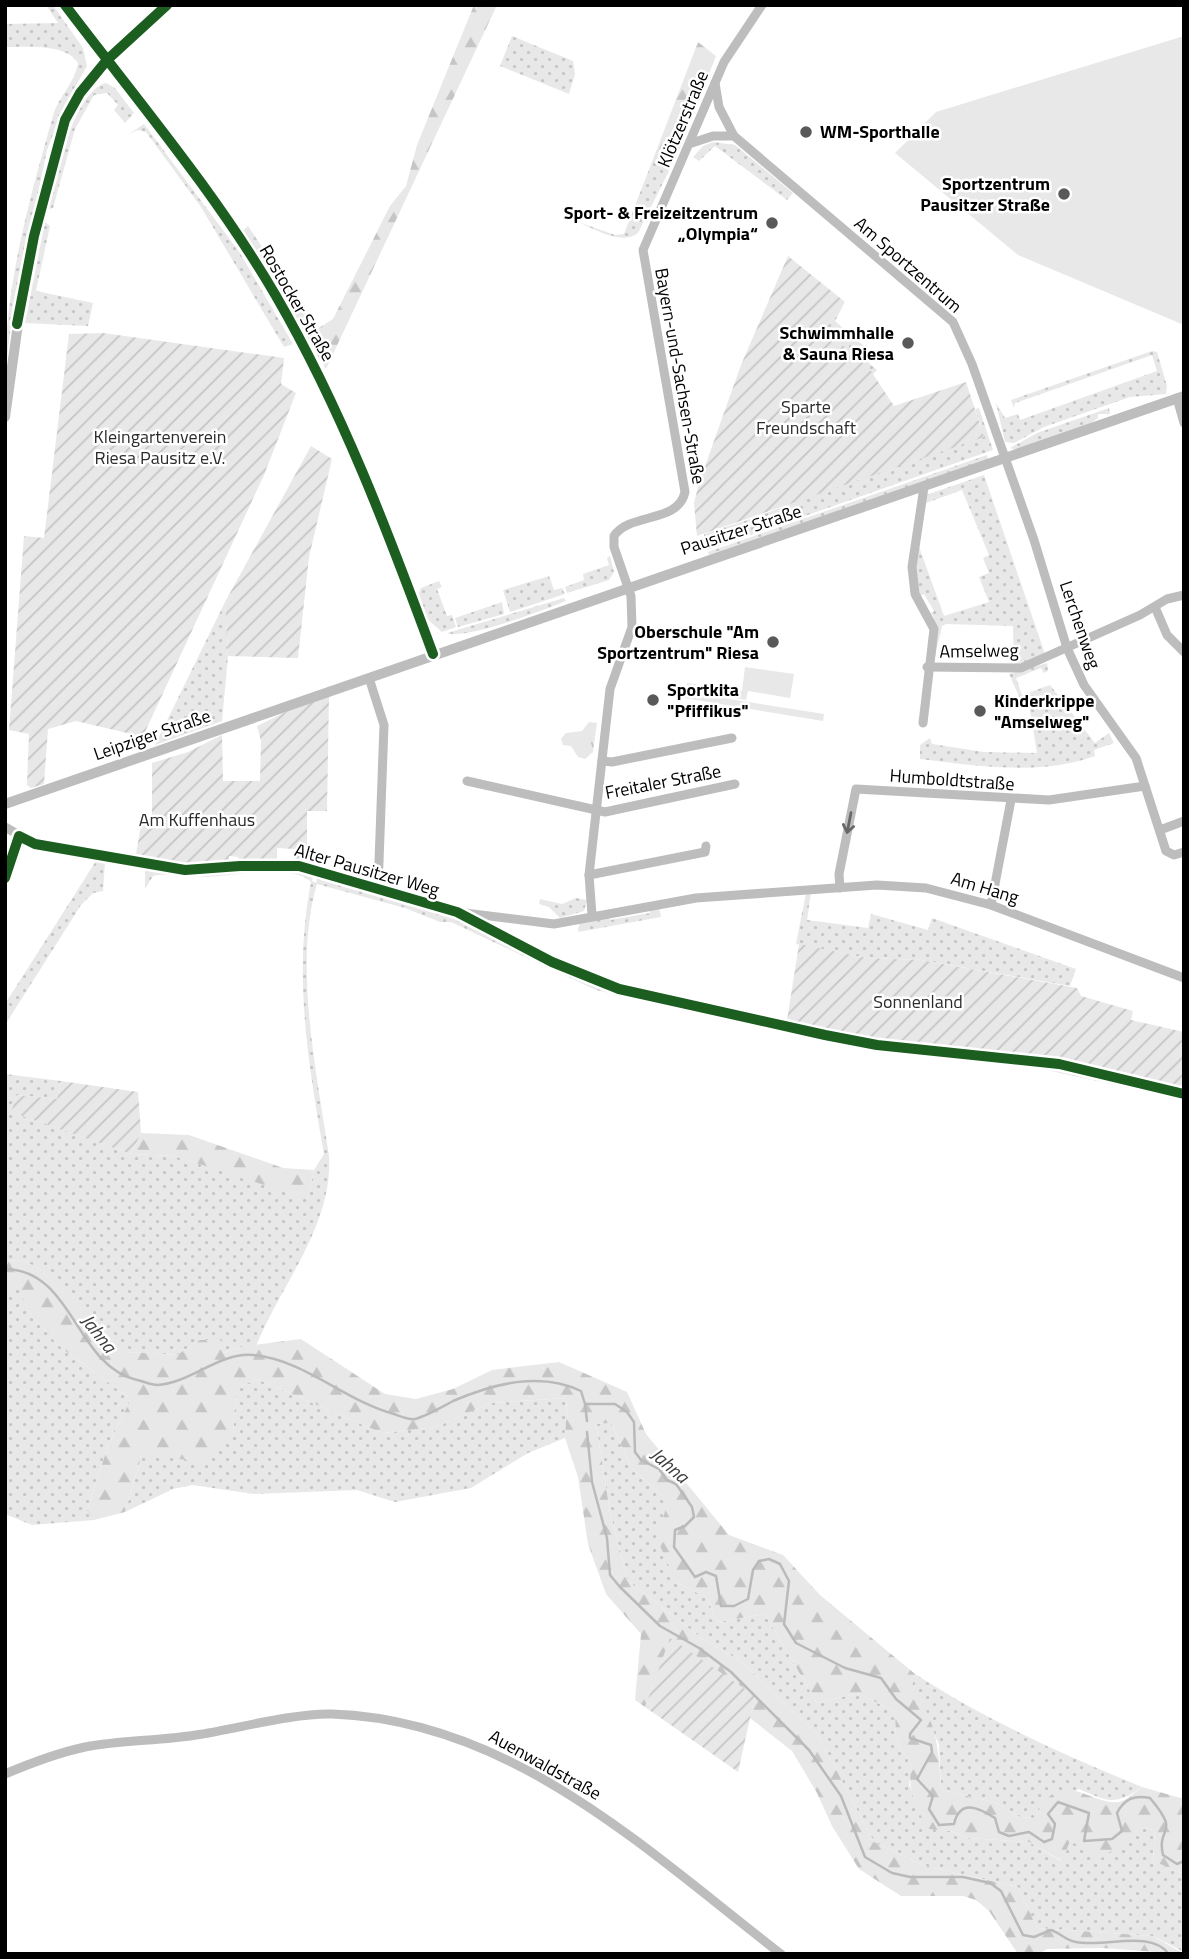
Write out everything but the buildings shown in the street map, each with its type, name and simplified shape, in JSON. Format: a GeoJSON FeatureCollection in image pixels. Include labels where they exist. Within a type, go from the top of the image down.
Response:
{"type":"FeatureCollection","features":[{"type":"Feature","properties":{"kind":"street","name":"Rostocker Straße"},"geometry":{"type":"LineString","coordinates":[[65,5],[224,218],[258,267],[304,346],[340,417],[433,654]]}},
{"type":"Feature","properties":{"kind":"street"},"geometry":{"type":"LineString","coordinates":[[5,417],[23,288],[56,146],[72,106],[107,60],[167,5]]}},
{"type":"Feature","properties":{"kind":"street","name":"Klötzerstraße"},"geometry":{"type":"LineString","coordinates":[[643,250],[692,143],[715,81],[733,45],[762,5]]}},
{"type":"Feature","properties":{"kind":"street","name":"Am Sportzentrum"},"geometry":{"type":"LineString","coordinates":[[715,81],[719,107],[734,136],[950,318],[964,343],[1005,458]]}},
{"type":"Feature","properties":{"kind":"street"},"geometry":{"type":"LineString","coordinates":[[692,143],[713,136],[734,136]]}},
{"type":"Feature","properties":{"kind":"street","name":"Bayern-und-Sachsen-Straße"},"geometry":{"type":"LineString","coordinates":[[628,586],[614,547],[616,532],[671,510],[680,504],[685,492],[643,250]]}},
{"type":"Feature","properties":{"kind":"street"},"geometry":{"type":"LineString","coordinates":[[1180,397],[1184,423]]}},
{"type":"Feature","properties":{"kind":"street","name":"Pausitzer Straße"},"geometry":{"type":"LineString","coordinates":[[309,697],[1180,397]]}},
{"type":"Feature","properties":{"kind":"street","name":"Lerchenweg"},"geometry":{"type":"LineString","coordinates":[[1005,458],[1034,540],[1067,648],[1084,685],[1130,746],[1142,770],[1166,851],[1174,855],[1184,852]]}},
{"type":"Feature","properties":{"kind":"street"},"geometry":{"type":"LineString","coordinates":[[923,723],[927,667],[934,629],[915,594],[912,568],[924,487]]}},
{"type":"Feature","properties":{"kind":"street","name":"Freitaler Straße"},"geometry":{"type":"LineString","coordinates":[[592,915],[589,874],[612,682],[632,628],[628,586]]}},
{"type":"Feature","properties":{"kind":"street","name":"Amselweg"},"geometry":{"type":"LineString","coordinates":[[927,667],[1017,669],[1156,607],[1167,599],[1184,595]]}},
{"type":"Feature","properties":{"kind":"street"},"geometry":{"type":"LineString","coordinates":[[1156,607],[1167,635],[1184,652]]}},
{"type":"Feature","properties":{"kind":"street"},"geometry":{"type":"LineString","coordinates":[[369,678],[384,725],[378,889]]}},
{"type":"Feature","properties":{"kind":"street","name":"Leipziger Straße"},"geometry":{"type":"LineString","coordinates":[[5,804],[309,697]]}},
{"type":"Feature","properties":{"kind":"street","name":"Freitaler Straße"},"geometry":{"type":"LineString","coordinates":[[602,761],[612,762],[732,738]]}},
{"type":"Feature","properties":{"kind":"street","name":"Freitaler Straße"},"geometry":{"type":"LineString","coordinates":[[467,781],[605,812],[735,784]]}},
{"type":"Feature","properties":{"kind":"street","name":"Humboldtstraße"},"geometry":{"type":"LineString","coordinates":[[840,888],[839,874],[856,789],[1011,800],[1068,799],[1145,786]]}},
{"type":"Feature","properties":{"kind":"street"},"geometry":{"type":"LineString","coordinates":[[991,905],[1011,800]]}},
{"type":"Feature","properties":{"kind":"street"},"geometry":{"type":"LineString","coordinates":[[1160,831],[1184,821]]}},
{"type":"Feature","properties":{"kind":"street","name":"Alter Pausitzer Weg"},"geometry":{"type":"LineString","coordinates":[[5,827],[36,844],[168,869],[299,866],[448,911],[549,925],[660,902],[766,893]]}},
{"type":"Feature","properties":{"kind":"street"},"geometry":{"type":"LineString","coordinates":[[5,878],[19,836]]}},
{"type":"Feature","properties":{"kind":"street"},"geometry":{"type":"LineString","coordinates":[[589,874],[705,852],[706,846]]}},
{"type":"Feature","properties":{"kind":"street","name":"Am Hang"},"geometry":{"type":"LineString","coordinates":[[766,893],[877,885],[926,888],[991,905],[1184,978]]}},
{"type":"Feature","properties":{"kind":"street","name":"Auenwaldstraße"},"geometry":{"type":"LineString","coordinates":[[5,1774],[41,1759],[88,1747],[153,1742],[328,1714],[387,1718],[432,1729],[472,1743],[556,1785],[600,1814],[781,1954]]}},
{"type":"Feature","properties":{"kind":"green space"},"geometry":{"type":"Polygon","coordinates":[[[46,5],[53,5],[83,48],[87,66],[63,108],[47,150],[11,325],[5,373],[9,308],[27,211],[53,116],[74,77],[78,63],[64,52],[55,49],[5,47],[5,24],[58,23],[46,5]]]}},
{"type":"Feature","properties":{"kind":"green space"},"geometry":{"type":"Polygon","coordinates":[[[474,5],[497,5],[326,369],[242,232],[248,226],[317,329],[333,319],[390,206],[406,186],[417,145],[474,5]]]}},
{"type":"Feature","properties":{"kind":"green space"},"geometry":{"type":"Polygon","coordinates":[[[512,36],[573,61],[575,74],[569,94],[500,66],[512,36]]]}},
{"type":"Feature","properties":{"kind":"green space","name":"Sportzentrum Pausitzer Straße"},"geometry":{"type":"Polygon","coordinates":[[[1184,36],[1184,325],[1018,255],[895,153],[936,112],[1184,36]]]}},
{"type":"Feature","properties":{"kind":"green space"},"geometry":{"type":"Polygon","coordinates":[[[698,42],[716,56],[678,153],[657,149],[698,42]]]}},
{"type":"Feature","properties":{"kind":"green space"},"geometry":{"type":"Polygon","coordinates":[[[106,83],[115,88],[134,113],[125,123],[114,110],[118,105],[107,93],[94,95],[75,129],[53,208],[49,209],[61,158],[75,119],[94,90],[106,83]]]}},
{"type":"Feature","properties":{"kind":"green space"},"geometry":{"type":"Polygon","coordinates":[[[144,124],[240,253],[293,344],[284,347],[201,207],[146,132],[138,130],[129,134],[144,124]]]}},
{"type":"Feature","properties":{"kind":"green space"},"geometry":{"type":"Polygon","coordinates":[[[713,142],[735,145],[793,193],[787,200],[715,146],[699,161],[693,157],[703,146],[713,142]]]}},
{"type":"Feature","properties":{"kind":"green space"},"geometry":{"type":"Polygon","coordinates":[[[657,149],[678,153],[638,233],[631,237],[616,237],[578,222],[615,235],[624,234],[657,149]]]}},
{"type":"Feature","properties":{"kind":"green space"},"geometry":{"type":"Polygon","coordinates":[[[45,222],[50,226],[36,291],[93,303],[88,326],[25,323],[45,222]]]}},
{"type":"Feature","properties":{"kind":"green space","name":"Sparte Freundschaft"},"geometry":{"type":"Polygon","coordinates":[[[788,256],[845,302],[825,330],[869,368],[894,406],[966,382],[984,437],[697,536],[694,503],[699,483],[741,365],[788,256]]]}},
{"type":"Feature","properties":{"kind":"green space"},"geometry":{"type":"Polygon","coordinates":[[[845,302],[835,321],[871,352],[869,363],[877,370],[873,374],[825,330],[845,302]]]}},
{"type":"Feature","properties":{"kind":"green space","name":"Kleingartenverein Riesa Pausitz e.V."},"geometry":{"type":"Polygon","coordinates":[[[103,333],[284,358],[281,384],[296,393],[264,475],[145,732],[140,736],[76,721],[48,729],[44,784],[31,788],[27,785],[29,734],[9,730],[24,536],[44,538],[69,334],[103,333]]]}},
{"type":"Feature","properties":{"kind":"green space"},"geometry":{"type":"Polygon","coordinates":[[[1152,351],[1157,352],[1167,386],[1166,394],[1130,397],[1044,427],[1014,443],[1005,442],[996,403],[1005,418],[1018,414],[1020,420],[1157,371],[1152,355],[1015,403],[1014,408],[1011,400],[1152,351]]]}},
{"type":"Feature","properties":{"kind":"green space"},"geometry":{"type":"Polygon","coordinates":[[[979,408],[993,450],[705,551],[704,534],[757,517],[981,427],[975,409],[979,408]]]}},
{"type":"Feature","properties":{"kind":"green space"},"geometry":{"type":"Polygon","coordinates":[[[1109,408],[1110,414],[1098,414],[1098,418],[1090,424],[1016,450],[1010,448],[1037,433],[1109,408]]]}},
{"type":"Feature","properties":{"kind":"green space"},"geometry":{"type":"Polygon","coordinates":[[[311,446],[332,459],[309,557],[298,658],[228,656],[225,602],[311,446]]]}},
{"type":"Feature","properties":{"kind":"green space"},"geometry":{"type":"Polygon","coordinates":[[[987,455],[988,459],[709,555],[708,552],[987,455]]]}},
{"type":"Feature","properties":{"kind":"green space"},"geometry":{"type":"Polygon","coordinates":[[[984,475],[1045,654],[1014,666],[1013,626],[946,624],[942,626],[933,665],[934,618],[931,613],[934,611],[924,594],[919,597],[915,580],[918,544],[944,616],[989,602],[979,577],[989,573],[983,558],[989,555],[962,490],[926,503],[926,495],[984,475]]]}},
{"type":"Feature","properties":{"kind":"green space"},"geometry":{"type":"Polygon","coordinates":[[[610,556],[614,572],[609,580],[567,593],[565,587],[584,580],[583,574],[609,565],[607,558],[610,556]]]}},
{"type":"Feature","properties":{"kind":"green space"},"geometry":{"type":"Polygon","coordinates":[[[549,576],[554,590],[562,588],[565,594],[510,612],[503,590],[549,576]]]}},
{"type":"Feature","properties":{"kind":"green space"},"geometry":{"type":"Polygon","coordinates":[[[439,581],[442,587],[437,589],[447,616],[452,615],[456,627],[442,632],[427,619],[419,593],[421,588],[439,581]]]}},
{"type":"Feature","properties":{"kind":"green space"},"geometry":{"type":"Polygon","coordinates":[[[564,598],[566,601],[506,623],[471,632],[447,633],[564,598]]]}},
{"type":"Feature","properties":{"kind":"green space"},"geometry":{"type":"Polygon","coordinates":[[[225,602],[228,656],[222,721],[155,745],[225,602]]]}},
{"type":"Feature","properties":{"kind":"green space"},"geometry":{"type":"Polygon","coordinates":[[[502,602],[504,614],[458,627],[455,618],[502,602]]]}},
{"type":"Feature","properties":{"kind":"green space"},"geometry":{"type":"Polygon","coordinates":[[[1047,663],[1048,671],[1044,673],[1041,668],[1016,678],[1022,695],[1050,685],[1095,743],[1109,733],[1114,743],[1094,750],[1095,756],[1031,768],[920,759],[920,745],[930,738],[932,744],[984,752],[1037,753],[1029,704],[1022,703],[1009,674],[1047,663]]]}},
{"type":"Feature","properties":{"kind":"green space"},"geometry":{"type":"Polygon","coordinates":[[[745,667],[794,674],[790,698],[748,691],[746,700],[686,690],[687,683],[742,691],[745,667]]]}},
{"type":"Feature","properties":{"kind":"green space"},"geometry":{"type":"Polygon","coordinates":[[[685,692],[824,714],[823,721],[684,698],[685,692]]]}},
{"type":"Feature","properties":{"kind":"green space","name":"Am Kuffenhaus"},"geometry":{"type":"Polygon","coordinates":[[[329,696],[327,811],[307,811],[307,863],[295,862],[295,849],[277,848],[277,860],[239,861],[238,857],[229,856],[229,862],[186,867],[135,860],[142,819],[152,820],[152,763],[188,752],[222,735],[223,781],[260,781],[261,741],[257,726],[294,708],[329,696]]]}},
{"type":"Feature","properties":{"kind":"green space"},"geometry":{"type":"Polygon","coordinates":[[[589,722],[597,723],[593,752],[585,759],[578,757],[571,746],[563,745],[561,739],[566,733],[582,731],[589,722]]]}},
{"type":"Feature","properties":{"kind":"green space"},"geometry":{"type":"Polygon","coordinates":[[[96,861],[105,862],[103,891],[93,893],[81,905],[5,1025],[5,1004],[96,861]]]}},
{"type":"Feature","properties":{"kind":"green space"},"geometry":{"type":"Polygon","coordinates":[[[277,867],[314,873],[312,881],[316,883],[319,873],[456,915],[528,954],[597,983],[633,994],[825,1038],[877,1047],[1059,1066],[1184,1096],[1184,1100],[1028,1066],[876,1052],[596,990],[451,922],[440,922],[405,908],[317,884],[310,915],[307,983],[309,1019],[329,1156],[328,1182],[314,1231],[256,1346],[245,1346],[223,1353],[200,1340],[177,1355],[125,1352],[39,1269],[25,1261],[5,1260],[5,1074],[61,1081],[57,1099],[17,1095],[12,1112],[131,1154],[174,1156],[308,1198],[314,1170],[324,1154],[308,1052],[303,985],[303,951],[311,882],[302,876],[277,872],[208,877],[158,875],[153,876],[145,889],[145,868],[208,873],[277,867]]]}},
{"type":"Feature","properties":{"kind":"green space"},"geometry":{"type":"Polygon","coordinates":[[[811,892],[807,920],[868,928],[871,914],[928,930],[932,918],[1076,969],[1070,986],[921,960],[867,958],[796,944],[806,893],[811,892]]]}},
{"type":"Feature","properties":{"kind":"green space"},"geometry":{"type":"Polygon","coordinates":[[[576,898],[587,900],[584,911],[560,918],[549,907],[539,904],[540,899],[562,904],[576,898]]]}},
{"type":"Feature","properties":{"kind":"green space"},"geometry":{"type":"Polygon","coordinates":[[[649,908],[659,908],[661,917],[578,932],[580,920],[609,916],[610,920],[650,913],[649,908]]]}},
{"type":"Feature","properties":{"kind":"green space","name":"Sonnenland"},"geometry":{"type":"Polygon","coordinates":[[[799,944],[867,958],[921,960],[1077,988],[1081,996],[1133,1011],[1131,1020],[1184,1032],[1184,1089],[1027,1055],[870,1039],[787,1020],[799,944]]]}},
{"type":"Feature","properties":{"kind":"green space"},"geometry":{"type":"Polygon","coordinates":[[[61,1081],[138,1092],[141,1133],[131,1154],[11,1112],[17,1095],[57,1099],[61,1081]]]}},
{"type":"Feature","properties":{"kind":"green space"},"geometry":{"type":"Polygon","coordinates":[[[141,1133],[189,1135],[283,1168],[314,1170],[308,1199],[174,1156],[131,1154],[141,1133]]]}},
{"type":"Feature","properties":{"kind":"green space"},"geometry":{"type":"Polygon","coordinates":[[[5,1260],[25,1261],[39,1269],[126,1352],[177,1355],[200,1340],[221,1340],[223,1353],[245,1346],[301,1339],[385,1394],[416,1399],[453,1389],[492,1370],[559,1362],[627,1392],[646,1434],[729,1535],[783,1555],[820,1595],[915,1674],[912,1687],[927,1712],[935,1736],[941,1790],[994,1802],[1020,1817],[1035,1818],[1054,1793],[1065,1790],[1108,1802],[1119,1802],[1142,1787],[1184,1799],[1184,1874],[1153,1861],[1155,1831],[1143,1827],[1102,1858],[1070,1841],[1062,1861],[1029,1842],[967,1838],[951,1831],[929,1829],[913,1799],[910,1782],[912,1766],[896,1740],[895,1712],[858,1693],[817,1703],[765,1614],[717,1622],[707,1598],[676,1582],[657,1539],[668,1501],[631,1467],[611,1423],[596,1424],[610,1512],[628,1581],[704,1640],[741,1661],[819,1737],[874,1842],[925,1866],[1018,1887],[1037,1928],[1153,1936],[1184,1954],[1102,1948],[1047,1949],[1039,1954],[1018,1954],[989,1911],[976,1900],[963,1896],[901,1896],[859,1869],[832,1826],[817,1793],[792,1751],[750,1718],[755,1696],[670,1639],[645,1707],[635,1700],[641,1634],[606,1594],[588,1544],[578,1477],[565,1438],[567,1398],[490,1403],[436,1427],[382,1433],[257,1379],[236,1388],[233,1433],[203,1462],[142,1454],[125,1512],[94,1520],[87,1510],[108,1446],[131,1399],[64,1350],[32,1317],[18,1287],[5,1287],[5,1260]]]}},
{"type":"Feature","properties":{"kind":"green space"},"geometry":{"type":"Polygon","coordinates":[[[18,1286],[32,1317],[64,1350],[131,1399],[108,1446],[87,1510],[94,1520],[32,1525],[5,1514],[5,1287],[18,1286]]]}},
{"type":"Feature","properties":{"kind":"green space"},"geometry":{"type":"Polygon","coordinates":[[[257,1379],[382,1433],[436,1427],[490,1403],[567,1398],[565,1438],[528,1453],[471,1488],[395,1502],[357,1490],[254,1494],[192,1485],[173,1489],[125,1512],[142,1454],[233,1433],[236,1388],[257,1379]]]}},
{"type":"Feature","properties":{"kind":"green space"},"geometry":{"type":"Polygon","coordinates":[[[611,1423],[631,1467],[668,1501],[676,1582],[707,1598],[717,1622],[765,1614],[817,1703],[858,1693],[895,1712],[896,1740],[912,1766],[909,1785],[929,1828],[951,1831],[967,1838],[1029,1842],[1061,1861],[1070,1841],[1143,1827],[1155,1831],[1153,1861],[1184,1874],[1184,1952],[1153,1936],[1037,1928],[1018,1887],[925,1866],[874,1842],[819,1737],[741,1661],[704,1640],[628,1581],[610,1512],[596,1424],[611,1423]]]}},
{"type":"Feature","properties":{"kind":"green space"},"geometry":{"type":"Polygon","coordinates":[[[670,1638],[755,1696],[738,1772],[645,1707],[670,1638]]]}},
{"type":"Feature","properties":{"kind":"green space"},"geometry":{"type":"Polygon","coordinates":[[[915,1674],[1026,1736],[1142,1787],[1125,1797],[1112,1800],[1079,1789],[1040,1808],[1035,1818],[1020,1817],[994,1802],[941,1790],[939,1744],[911,1687],[915,1674]]]}},
{"type":"Feature","properties":{"kind":"waterway","name":"Jahna"},"geometry":{"type":"LineString","coordinates":[[5,1269],[28,1273],[46,1285],[61,1301],[100,1357],[116,1371],[152,1384],[182,1379],[228,1358],[253,1355],[290,1364],[376,1408],[410,1419],[424,1416],[484,1389],[517,1382],[565,1385],[581,1391],[585,1404],[615,1404],[627,1412],[634,1422],[635,1452],[641,1460],[659,1469],[667,1480],[676,1484],[692,1507],[694,1517],[685,1526],[675,1530],[674,1547],[695,1577],[706,1572],[716,1576],[721,1606],[734,1606],[748,1599],[753,1570],[759,1561],[769,1559],[780,1564],[789,1581],[784,1624],[796,1643],[845,1668],[881,1678],[896,1699],[921,1720],[910,1738],[931,1745],[932,1752],[917,1779],[933,1796],[929,1809],[939,1825],[954,1824],[961,1811],[971,1807],[995,1818],[999,1832],[1009,1836],[1029,1832],[1044,1842],[1052,1839],[1055,1824],[1048,1814],[1058,1802],[1089,1813],[1084,1841],[1112,1839],[1122,1831],[1117,1813],[1123,1804],[1134,1798],[1150,1798],[1165,1819],[1163,1855],[1177,1864],[1184,1861]]}},
{"type":"Feature","properties":{"kind":"waterway"},"geometry":{"type":"LineString","coordinates":[[585,1404],[587,1421]]}},
{"type":"Feature","properties":{"kind":"waterway"},"geometry":{"type":"LineString","coordinates":[[587,1432],[592,1482],[607,1538],[610,1575],[660,1626],[699,1648],[731,1672],[809,1750],[841,1796],[865,1857],[892,1873],[910,1877],[963,1877],[990,1883],[1001,1891],[1023,1935],[1034,1937],[1051,1930],[1076,1942],[1150,1942],[1169,1954]]}},
{"type":"Feature","properties":{"kind":"cycle path"},"geometry":{"type":"LineString","coordinates":[[65,5],[202,184],[276,296],[343,427],[381,517],[433,654]]}},
{"type":"Feature","properties":{"kind":"cycle path"},"geometry":{"type":"LineString","coordinates":[[17,324],[34,236],[65,120],[80,93],[107,60],[167,5]]}},
{"type":"Feature","properties":{"kind":"cycle path"},"geometry":{"type":"LineString","coordinates":[[5,878],[19,836],[35,844],[185,870],[299,866],[457,912],[552,962],[619,989],[877,1045],[1059,1064],[1184,1094]]}},
{"type":"Feature","properties":{"kind":"place","name":"WM-Sporthalle"},"geometry":{"type":"Point","coordinates":[806,132]}},
{"type":"Feature","properties":{"kind":"place","name":"Sportzentrum Pausitzer Straße"},"geometry":{"type":"Point","coordinates":[1064,194]}},
{"type":"Feature","properties":{"kind":"place","name":"Sport- & Freizeitzentrum „Olympia“"},"geometry":{"type":"Point","coordinates":[772,223]}},
{"type":"Feature","properties":{"kind":"place","name":"Schwimmhalle & Sauna Riesa"},"geometry":{"type":"Point","coordinates":[908,343]}},
{"type":"Feature","properties":{"kind":"place","name":"Oberschule \"Am Sportzentrum\" Riesa"},"geometry":{"type":"Point","coordinates":[773,642]}},
{"type":"Feature","properties":{"kind":"place","name":"Sportkita \"Pfiffikus\""},"geometry":{"type":"Point","coordinates":[653,700]}},
{"type":"Feature","properties":{"kind":"place","name":"Kinderkrippe \"Amselweg\""},"geometry":{"type":"Point","coordinates":[980,711]}}]}
